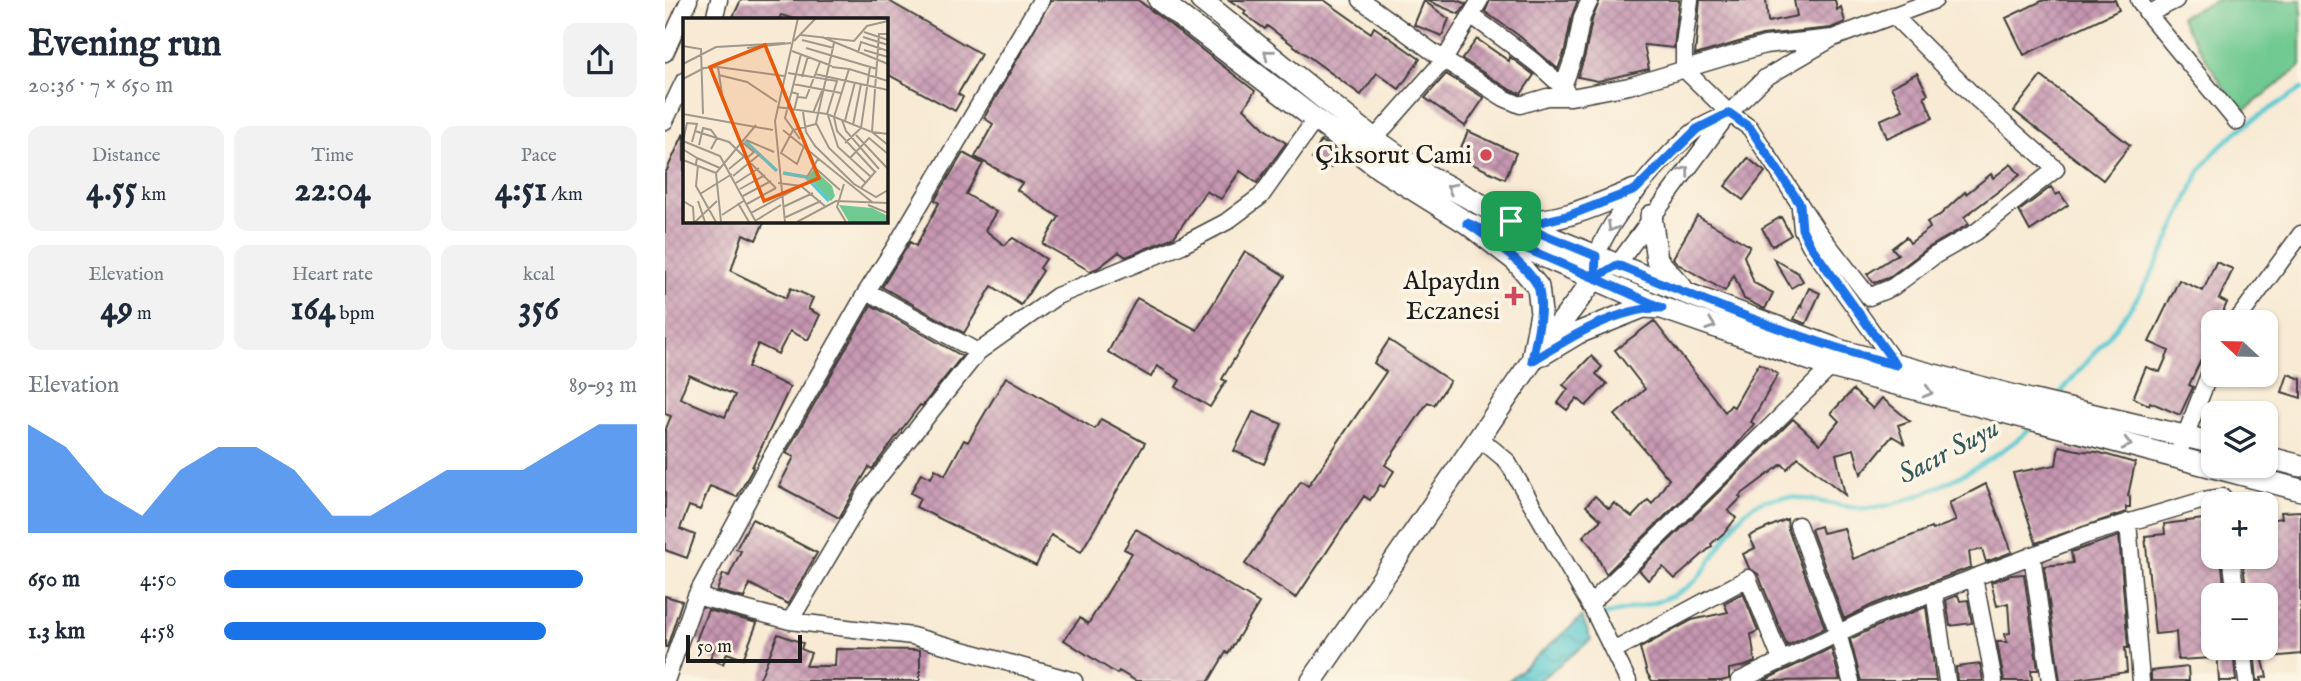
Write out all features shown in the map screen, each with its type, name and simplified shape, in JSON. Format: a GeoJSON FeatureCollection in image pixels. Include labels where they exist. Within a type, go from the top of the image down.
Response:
{"type":"FeatureCollection","features":[{"type":"Feature","properties":{"kind":"main road"},"geometry":{"type":"LineString","coordinates":[[1159,0],[1379,168],[1467,223],[1516,261],[1538,287],[1541,313],[1532,361]]}},
{"type":"Feature","properties":{"kind":"main road"},"geometry":{"type":"LineString","coordinates":[[1201,0],[1374,139],[1423,173],[1595,267],[1662,308],[1831,367],[2201,464]]}},
{"type":"Feature","properties":{"kind":"main road"},"geometry":{"type":"LineString","coordinates":[[1511,221],[1541,222],[1570,215],[1635,190]]}},
{"type":"Feature","properties":{"kind":"main road"},"geometry":{"type":"LineString","coordinates":[[1651,216],[1657,260],[1688,294]]}},
{"type":"Feature","properties":{"kind":"main road"},"geometry":{"type":"LineString","coordinates":[[1467,223],[1595,267],[1617,265],[1842,351],[2030,400],[2201,440]]}},
{"type":"Feature","properties":{"kind":"main road"},"geometry":{"type":"LineString","coordinates":[[1312,681],[1595,267]]}},
{"type":"Feature","properties":{"kind":"main road"},"geometry":{"type":"LineString","coordinates":[[1532,361],[1578,333],[1643,307],[1662,308]]}},
{"type":"Feature","properties":{"kind":"main road"},"geometry":{"type":"LineString","coordinates":[[2278,460],[2301,466]]}},
{"type":"Feature","properties":{"kind":"main road"},"geometry":{"type":"LineString","coordinates":[[2253,478],[2301,490]]}},
{"type":"Feature","properties":{"kind":"street"},"geometry":{"type":"LineString","coordinates":[[665,53],[689,0]]}},
{"type":"Feature","properties":{"kind":"street"},"geometry":{"type":"LineString","coordinates":[[714,18],[719,0]]}},
{"type":"Feature","properties":{"kind":"street"},"geometry":{"type":"LineString","coordinates":[[666,681],[696,596],[768,463],[1041,0]]}},
{"type":"Feature","properties":{"kind":"street"},"geometry":{"type":"LineString","coordinates":[[1360,0],[1444,60],[1504,98],[1520,105],[1567,92],[1629,86],[1765,46],[1833,38]]}},
{"type":"Feature","properties":{"kind":"street"},"geometry":{"type":"LineString","coordinates":[[1374,139],[1444,60],[1480,0]]}},
{"type":"Feature","properties":{"kind":"street"},"geometry":{"type":"LineString","coordinates":[[1567,92],[1582,17],[1590,0]]}},
{"type":"Feature","properties":{"kind":"street"},"geometry":{"type":"LineString","coordinates":[[1691,0],[1684,44],[1684,69],[1729,113],[1750,128],[1816,229],[1869,298],[1893,287],[1934,256],[1976,232],[2056,169],[1978,100],[1893,15]]}},
{"type":"Feature","properties":{"kind":"street"},"geometry":{"type":"LineString","coordinates":[[1617,265],[1729,113],[1765,78],[1833,38],[1935,0]]}},
{"type":"Feature","properties":{"kind":"street"},"geometry":{"type":"LineString","coordinates":[[2139,0],[2237,122]]}},
{"type":"Feature","properties":{"kind":"street"},"geometry":{"type":"LineString","coordinates":[[2148,14],[2176,0]]}},
{"type":"Feature","properties":{"kind":"street"},"geometry":{"type":"LineString","coordinates":[[1471,15],[1567,92]]}},
{"type":"Feature","properties":{"kind":"street"},"geometry":{"type":"LineString","coordinates":[[665,121],[683,83]]}},
{"type":"Feature","properties":{"kind":"street"},"geometry":{"type":"LineString","coordinates":[[1595,267],[1608,233],[1635,190],[1697,129],[1729,113]]}},
{"type":"Feature","properties":{"kind":"street"},"geometry":{"type":"LineString","coordinates":[[790,621],[866,493],[978,352],[1056,296],[1182,246],[1226,222],[1261,196],[1315,120]]}},
{"type":"Feature","properties":{"kind":"street"},"geometry":{"type":"LineString","coordinates":[[1800,204],[1802,229],[1810,245],[1896,365]]}},
{"type":"Feature","properties":{"kind":"street"},"geometry":{"type":"LineString","coordinates":[[2245,310],[2301,234]]}},
{"type":"Feature","properties":{"kind":"street"},"geometry":{"type":"LineString","coordinates":[[867,291],[978,352]]}},
{"type":"Feature","properties":{"kind":"street"},"geometry":{"type":"LineString","coordinates":[[1592,609],[1831,367]]}},
{"type":"Feature","properties":{"kind":"street"},"geometry":{"type":"LineString","coordinates":[[2178,457],[2205,387]]}},
{"type":"Feature","properties":{"kind":"street"},"geometry":{"type":"LineString","coordinates":[[1478,438],[1507,461],[1592,609],[1628,681]]}},
{"type":"Feature","properties":{"kind":"street"},"geometry":{"type":"LineString","coordinates":[[1744,680],[1878,614],[1934,592],[2086,535],[2201,501]]}},
{"type":"Feature","properties":{"kind":"street"},"geometry":{"type":"LineString","coordinates":[[2128,522],[2141,681]]}},
{"type":"Feature","properties":{"kind":"street"},"geometry":{"type":"LineString","coordinates":[[1798,525],[1838,633],[1851,681]]}},
{"type":"Feature","properties":{"kind":"street"},"geometry":{"type":"LineString","coordinates":[[2032,555],[2050,681]]}},
{"type":"Feature","properties":{"kind":"street"},"geometry":{"type":"LineString","coordinates":[[1974,577],[1994,681]]}},
{"type":"Feature","properties":{"kind":"street"},"geometry":{"type":"LineString","coordinates":[[1613,651],[1748,578],[1781,660]]}},
{"type":"Feature","properties":{"kind":"street"},"geometry":{"type":"LineString","coordinates":[[1934,592],[1947,681]]}},
{"type":"Feature","properties":{"kind":"street"},"geometry":{"type":"LineString","coordinates":[[696,596],[790,621],[912,636],[1074,681]]}},
{"type":"Feature","properties":{"kind":"street"},"geometry":{"type":"LineString","coordinates":[[2244,660],[2247,681]]}},
{"type":"Feature","properties":{"kind":"green space"},"geometry":{"type":"Polygon","coordinates":[[[2217,0],[2301,0],[2301,66],[2240,114],[2180,17],[2217,0]]]}},
{"type":"Feature","properties":{"kind":"water"},"geometry":{"type":"Polygon","coordinates":[[[1582,617],[1591,640],[1538,681],[1508,681],[1582,617]]]}},
{"type":"Feature","properties":{"kind":"building"},"geometry":{"type":"Polygon","coordinates":[[[741,0],[887,0],[981,54],[958,94],[963,97],[955,111],[887,74],[887,18],[791,18],[781,15],[780,18],[732,18],[741,0]]]}},
{"type":"Feature","properties":{"kind":"building"},"geometry":{"type":"Polygon","coordinates":[[[1051,0],[1138,0],[1255,91],[1244,108],[1266,130],[1286,143],[1257,183],[1240,171],[1221,199],[1206,191],[1174,237],[1126,257],[1119,252],[1090,271],[1043,244],[1059,217],[1017,190],[1022,183],[975,157],[993,124],[984,118],[1051,0]]]}},
{"type":"Feature","properties":{"kind":"building"},"geometry":{"type":"Polygon","coordinates":[[[1229,0],[1324,0],[1371,33],[1374,27],[1420,59],[1399,89],[1377,73],[1361,95],[1267,26],[1265,29],[1244,14],[1246,11],[1229,0]]]}},
{"type":"Feature","properties":{"kind":"building"},"geometry":{"type":"Polygon","coordinates":[[[1426,0],[1457,0],[1466,4],[1459,14],[1426,0]]]}},
{"type":"Feature","properties":{"kind":"building"},"geometry":{"type":"Polygon","coordinates":[[[1490,0],[1578,0],[1558,69],[1518,35],[1485,12],[1490,0]]]}},
{"type":"Feature","properties":{"kind":"building"},"geometry":{"type":"Polygon","coordinates":[[[1600,0],[1679,0],[1674,48],[1644,45],[1649,69],[1598,81],[1578,77],[1592,20],[1600,0]]]}},
{"type":"Feature","properties":{"kind":"building"},"geometry":{"type":"Polygon","coordinates":[[[1700,0],[1766,0],[1768,22],[1797,16],[1794,0],[1835,0],[1837,10],[1841,7],[1845,22],[1831,28],[1762,35],[1695,55],[1700,0]]]}},
{"type":"Feature","properties":{"kind":"building"},"geometry":{"type":"Polygon","coordinates":[[[2044,0],[2115,0],[2119,10],[2024,55],[2006,18],[2044,0]]]}},
{"type":"Feature","properties":{"kind":"building"},"geometry":{"type":"Polygon","coordinates":[[[1424,1],[1449,19],[1442,36],[1414,25],[1424,1]]]}},
{"type":"Feature","properties":{"kind":"building"},"geometry":{"type":"Polygon","coordinates":[[[1477,39],[1509,61],[1510,57],[1534,75],[1521,94],[1462,59],[1477,39]]]}},
{"type":"Feature","properties":{"kind":"building"},"geometry":{"type":"Polygon","coordinates":[[[1917,73],[1928,94],[1924,96],[1933,118],[1887,138],[1880,120],[1903,110],[1891,87],[1917,73]]]}},
{"type":"Feature","properties":{"kind":"building"},"geometry":{"type":"Polygon","coordinates":[[[1446,74],[1484,98],[1465,126],[1425,98],[1446,74]]]}},
{"type":"Feature","properties":{"kind":"building"},"geometry":{"type":"Polygon","coordinates":[[[2041,76],[2130,145],[2103,180],[2014,111],[2041,76]]]}},
{"type":"Feature","properties":{"kind":"building","name":"Çıksorut Cami"},"geometry":{"type":"Polygon","coordinates":[[[1468,131],[1516,153],[1505,179],[1457,157],[1468,131]]]}},
{"type":"Feature","properties":{"kind":"building"},"geometry":{"type":"Polygon","coordinates":[[[683,135],[683,222],[764,222],[756,240],[743,234],[731,271],[786,298],[791,288],[813,298],[808,309],[820,315],[808,340],[790,331],[778,354],[758,344],[748,367],[790,387],[737,497],[710,486],[700,510],[689,506],[680,529],[695,535],[687,558],[665,550],[665,431],[671,416],[665,414],[665,174],[683,135]],[[689,375],[680,398],[725,417],[735,395],[689,375]]]}},
{"type":"Feature","properties":{"kind":"building"},"geometry":{"type":"Polygon","coordinates":[[[1321,141],[1338,154],[1331,168],[1312,159],[1321,141]]]}},
{"type":"Feature","properties":{"kind":"building"},"geometry":{"type":"Polygon","coordinates":[[[963,153],[983,164],[966,194],[996,212],[985,230],[1004,245],[1013,238],[1046,259],[1040,268],[1043,271],[1021,305],[992,286],[964,333],[882,287],[910,242],[916,246],[939,203],[935,200],[963,153]]]}},
{"type":"Feature","properties":{"kind":"building"},"geometry":{"type":"Polygon","coordinates":[[[1748,158],[1765,172],[1743,200],[1725,186],[1748,158]]]}},
{"type":"Feature","properties":{"kind":"building"},"geometry":{"type":"Polygon","coordinates":[[[2011,164],[2020,175],[1964,217],[1969,224],[1928,248],[1888,278],[1874,283],[1867,274],[1898,254],[1892,248],[1906,237],[1910,243],[1930,228],[1927,222],[1940,215],[1965,192],[1966,194],[1991,174],[1993,178],[2011,164]]]}},
{"type":"Feature","properties":{"kind":"building"},"geometry":{"type":"Polygon","coordinates":[[[2051,187],[2056,195],[2060,193],[2068,205],[2030,231],[2019,211],[2051,187]]]}},
{"type":"Feature","properties":{"kind":"building"},"geometry":{"type":"Polygon","coordinates":[[[1697,216],[1750,246],[1744,256],[1754,283],[1773,293],[1765,309],[1744,299],[1734,275],[1725,291],[1678,264],[1673,258],[1697,216]]]}},
{"type":"Feature","properties":{"kind":"building"},"geometry":{"type":"Polygon","coordinates":[[[1781,217],[1791,235],[1772,246],[1762,228],[1781,217]]]}},
{"type":"Feature","properties":{"kind":"building"},"geometry":{"type":"Polygon","coordinates":[[[1245,251],[1285,276],[1222,379],[1226,381],[1210,407],[1176,387],[1180,380],[1157,366],[1151,377],[1108,352],[1137,298],[1197,330],[1245,251]]]}},
{"type":"Feature","properties":{"kind":"building"},"geometry":{"type":"Polygon","coordinates":[[[1774,259],[1798,273],[1803,281],[1791,288],[1774,259]]]}},
{"type":"Feature","properties":{"kind":"building"},"geometry":{"type":"Polygon","coordinates":[[[2216,262],[2233,269],[2219,299],[2227,303],[2224,310],[2201,310],[2201,360],[2189,385],[2193,387],[2180,415],[2133,398],[2146,367],[2160,372],[2169,351],[2149,342],[2179,280],[2203,291],[2216,262]]]}},
{"type":"Feature","properties":{"kind":"building"},"geometry":{"type":"Polygon","coordinates":[[[1809,288],[1820,293],[1806,324],[1794,319],[1809,288]]]}},
{"type":"Feature","properties":{"kind":"building"},"geometry":{"type":"Polygon","coordinates":[[[871,305],[962,356],[922,406],[920,405],[872,469],[869,467],[839,518],[779,486],[794,457],[786,453],[871,305]]]}},
{"type":"Feature","properties":{"kind":"building"},"geometry":{"type":"Polygon","coordinates":[[[1654,321],[1725,412],[1731,405],[1734,407],[1759,363],[1778,374],[1751,422],[1754,424],[1735,447],[1606,574],[1593,548],[1583,536],[1601,520],[1586,506],[1595,496],[1609,509],[1614,503],[1632,517],[1648,500],[1652,504],[1669,479],[1615,415],[1645,389],[1615,350],[1654,321]]]}},
{"type":"Feature","properties":{"kind":"building"},"geometry":{"type":"Polygon","coordinates":[[[1389,340],[1450,381],[1434,405],[1428,402],[1385,465],[1394,471],[1384,487],[1380,485],[1370,500],[1364,496],[1296,598],[1245,564],[1301,481],[1308,486],[1386,372],[1374,363],[1389,340]]]}},
{"type":"Feature","properties":{"kind":"building"},"geometry":{"type":"Polygon","coordinates":[[[1591,356],[1602,367],[1596,374],[1607,384],[1586,406],[1577,398],[1567,410],[1558,403],[1568,389],[1563,385],[1591,356]]]}},
{"type":"Feature","properties":{"kind":"building"},"geometry":{"type":"Polygon","coordinates":[[[2288,374],[2301,379],[2301,398],[2282,392],[2288,374]]]}},
{"type":"Feature","properties":{"kind":"building"},"geometry":{"type":"Polygon","coordinates":[[[1006,377],[1095,429],[1101,419],[1145,443],[1081,552],[1051,535],[1036,566],[916,507],[920,498],[911,493],[921,473],[931,478],[935,469],[945,475],[964,440],[968,442],[1006,377]]]}},
{"type":"Feature","properties":{"kind":"building"},"geometry":{"type":"Polygon","coordinates":[[[1853,390],[1873,409],[1882,398],[1910,421],[1898,425],[1904,443],[1892,436],[1861,474],[1854,449],[1836,454],[1845,495],[1798,457],[1787,469],[1782,464],[1739,496],[1741,498],[1728,511],[1736,518],[1712,546],[1675,579],[1663,567],[1648,580],[1639,570],[1793,419],[1820,444],[1839,421],[1831,413],[1853,390]]]}},
{"type":"Feature","properties":{"kind":"building"},"geometry":{"type":"Polygon","coordinates":[[[1253,412],[1282,424],[1264,464],[1234,451],[1253,412]]]}},
{"type":"Feature","properties":{"kind":"building"},"geometry":{"type":"Polygon","coordinates":[[[2059,446],[2097,452],[2135,463],[2128,496],[2130,507],[2126,507],[2126,512],[2036,543],[2013,473],[2056,465],[2059,446]]]}},
{"type":"Feature","properties":{"kind":"building"},"geometry":{"type":"Polygon","coordinates":[[[1986,484],[2012,552],[1986,562],[1982,549],[1969,552],[1971,567],[1874,604],[1844,619],[1811,529],[1820,526],[1822,533],[1844,528],[1853,559],[1956,521],[1949,503],[1986,484]]]}},
{"type":"Feature","properties":{"kind":"building"},"geometry":{"type":"Polygon","coordinates":[[[2301,511],[2301,654],[2278,656],[2278,583],[2245,583],[2244,569],[2278,569],[2278,519],[2282,518],[2281,512],[2301,511]]]}},
{"type":"Feature","properties":{"kind":"building"},"geometry":{"type":"Polygon","coordinates":[[[752,519],[817,553],[788,604],[750,584],[744,598],[717,591],[723,574],[729,576],[741,551],[736,549],[752,519]]]}},
{"type":"Feature","properties":{"kind":"building"},"geometry":{"type":"Polygon","coordinates":[[[1787,519],[1788,529],[1825,628],[1787,646],[1758,574],[1749,568],[1743,554],[1755,548],[1749,536],[1787,519]]]}},
{"type":"Feature","properties":{"kind":"building"},"geometry":{"type":"Polygon","coordinates":[[[2201,519],[2201,569],[2222,569],[2224,583],[2201,583],[2201,659],[2178,660],[2176,632],[2155,634],[2145,536],[2165,534],[2164,524],[2201,519]]]}},
{"type":"Feature","properties":{"kind":"building"},"geometry":{"type":"Polygon","coordinates":[[[1136,529],[1259,603],[1209,681],[1136,681],[1119,671],[1117,674],[1064,640],[1080,618],[1088,624],[1132,553],[1124,549],[1136,529]]]}},
{"type":"Feature","properties":{"kind":"building"},"geometry":{"type":"Polygon","coordinates":[[[2119,536],[2128,648],[2125,648],[2127,672],[2077,681],[2060,681],[2044,566],[2073,563],[2071,552],[2119,536]]]}},
{"type":"Feature","properties":{"kind":"building"},"geometry":{"type":"Polygon","coordinates":[[[2024,574],[2038,670],[2031,670],[2032,681],[2004,681],[1997,642],[2007,642],[2005,634],[2010,633],[2008,603],[1997,606],[1991,582],[2024,574]]]}},
{"type":"Feature","properties":{"kind":"building"},"geometry":{"type":"Polygon","coordinates":[[[1743,593],[1758,631],[1751,634],[1755,662],[1729,669],[1729,679],[1721,681],[1652,681],[1640,648],[1692,620],[1728,612],[1724,603],[1743,593]]]}},
{"type":"Feature","properties":{"kind":"building"},"geometry":{"type":"Polygon","coordinates":[[[1958,595],[1960,601],[1968,600],[1972,623],[1950,626],[1946,600],[1958,595]]]}},
{"type":"Feature","properties":{"kind":"building"},"geometry":{"type":"Polygon","coordinates":[[[665,596],[682,601],[667,647],[665,647],[665,596]]]}},
{"type":"Feature","properties":{"kind":"building"},"geometry":{"type":"Polygon","coordinates":[[[1926,607],[1936,681],[1861,681],[1850,639],[1926,607]]]}},
{"type":"Feature","properties":{"kind":"building"},"geometry":{"type":"Polygon","coordinates":[[[708,610],[757,623],[743,659],[727,653],[723,664],[710,659],[714,648],[696,641],[708,610]]]}},
{"type":"Feature","properties":{"kind":"building"},"geometry":{"type":"Polygon","coordinates":[[[778,634],[803,643],[801,649],[811,653],[806,666],[835,666],[836,649],[920,650],[920,681],[759,681],[778,634]]]}},
{"type":"Feature","properties":{"kind":"building"},"geometry":{"type":"Polygon","coordinates":[[[1831,648],[1840,680],[1763,681],[1831,648]]]}},
{"type":"Feature","properties":{"kind":"building"},"geometry":{"type":"Polygon","coordinates":[[[2218,660],[2234,660],[2236,681],[2219,681],[2218,660]]]}},
{"type":"Feature","properties":{"kind":"building"},"geometry":{"type":"Polygon","coordinates":[[[2255,660],[2263,660],[2267,677],[2257,681],[2255,660]]]}},
{"type":"Feature","properties":{"kind":"building"},"geometry":{"type":"Polygon","coordinates":[[[1980,664],[1983,681],[1957,681],[1956,667],[1980,664]]]}},
{"type":"Feature","properties":{"kind":"building"},"geometry":{"type":"Polygon","coordinates":[[[2188,667],[2189,681],[2151,681],[2151,671],[2188,667]]]}},
{"type":"Feature","properties":{"kind":"waterway","name":"Sacır Suyu"},"geometry":{"type":"LineString","coordinates":[[2057,398],[2138,297],[2163,251],[2200,171],[2210,158],[2246,125],[2301,89]]}},
{"type":"Feature","properties":{"kind":"waterway","name":"Sacır Suyu"},"geometry":{"type":"LineString","coordinates":[[1601,616],[1650,604],[1685,589],[1703,572],[1741,517],[1758,503],[1783,497],[1858,508],[1901,502],[1975,468],[2033,426]]}},
{"type":"Feature","properties":{"kind":"place","name":"Çıksorut Cami"},"geometry":{"type":"Point","coordinates":[1486,155]}},
{"type":"Feature","properties":{"kind":"place","name":"Alpaydın Eczanesi"},"geometry":{"type":"Point","coordinates":[1514,296]}},
{"type":"Feature","properties":{"kind":"route"},"geometry":{"type":"LineString","coordinates":[[1511,221],[1541,222],[1570,215],[1635,190],[1697,129],[1729,113],[1750,128],[1800,204],[1802,229],[1810,245],[1896,365],[1842,351],[1617,265],[1595,278],[1662,308],[1643,307],[1578,333],[1532,361],[1541,313],[1538,287],[1516,261],[1467,223],[1595,278],[1596,256],[1511,221]]}}]}
